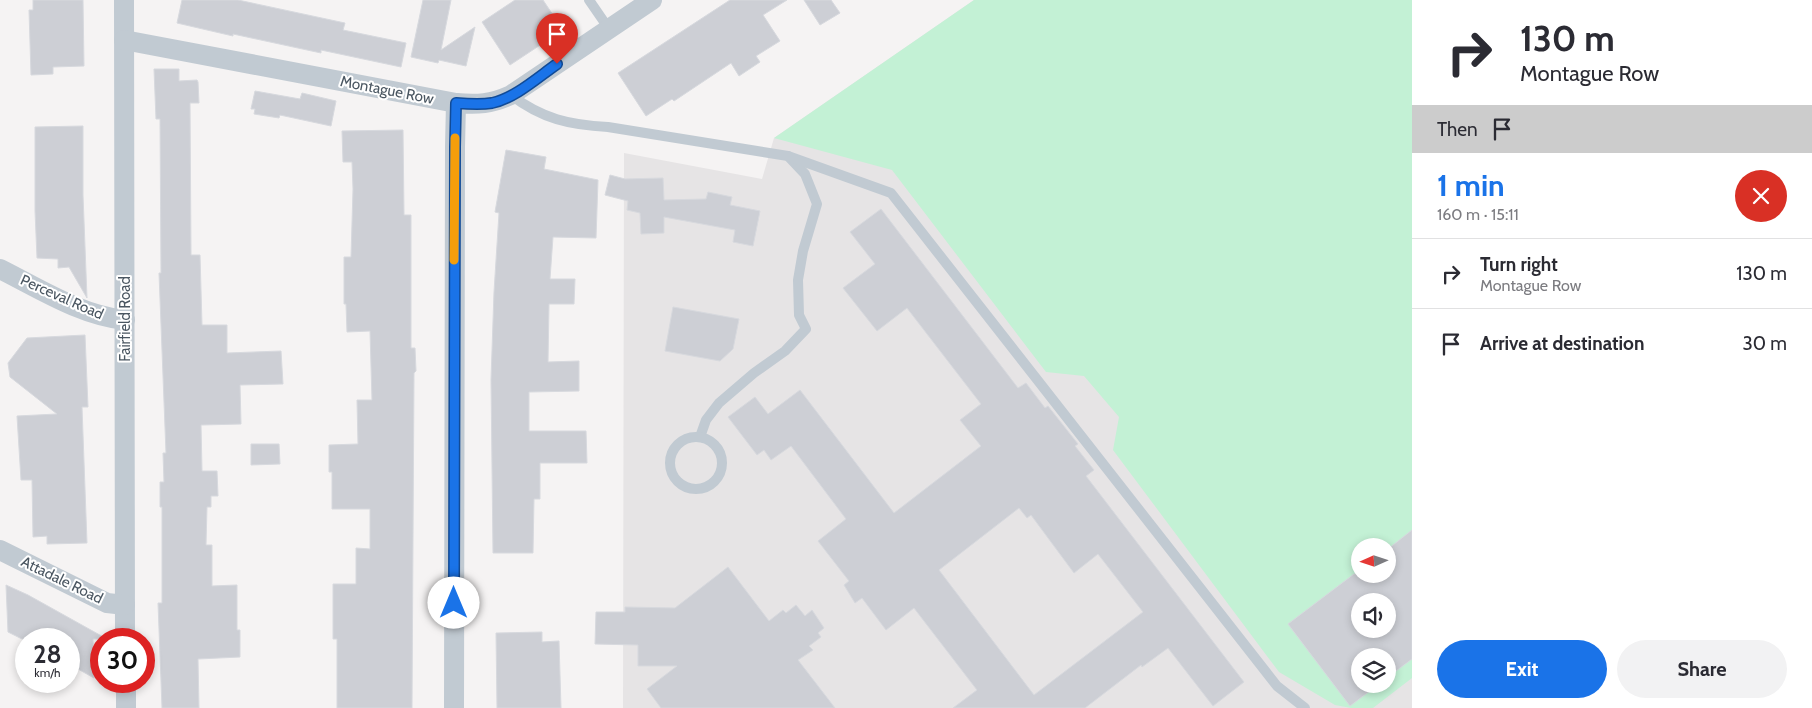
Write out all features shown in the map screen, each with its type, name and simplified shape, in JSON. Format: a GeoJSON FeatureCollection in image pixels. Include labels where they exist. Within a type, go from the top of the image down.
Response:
{"type":"FeatureCollection","features":[{"type":"Feature","properties":{"kind":"street","name":"Fairfield Road"},"geometry":{"type":"LineString","coordinates":[[124,0],[125,628]]}},
{"type":"Feature","properties":{"kind":"street","name":"Montague Row"},"geometry":{"type":"LineString","coordinates":[[124,40],[456,103],[476,105],[493,103],[511,95],[652,0]]}},
{"type":"Feature","properties":{"kind":"street"},"geometry":{"type":"LineString","coordinates":[[454,708],[456,103]]}},
{"type":"Feature","properties":{"kind":"street","name":"Perceval Road"},"geometry":{"type":"LineString","coordinates":[[0,269],[85,311],[107,318],[125,320]]}},
{"type":"Feature","properties":{"kind":"street","name":"Attadale Road"},"geometry":{"type":"LineString","coordinates":[[0,550],[107,603],[125,605]]}},
{"type":"Feature","properties":{"kind":"street"},"geometry":{"type":"LineString","coordinates":[[126,693],[126,708]]}},
{"type":"Feature","properties":{"kind":"lane"},"geometry":{"type":"LineString","coordinates":[[589,0],[609,29]]}},
{"type":"Feature","properties":{"kind":"lane"},"geometry":{"type":"LineString","coordinates":[[511,95],[527,107],[558,120],[582,126],[608,127],[788,156],[891,194],[1277,686],[1305,708]]}},
{"type":"Feature","properties":{"kind":"lane"},"geometry":{"type":"LineString","coordinates":[[700,438],[706,420],[718,403],[754,373],[785,351],[806,329],[799,315],[798,280],[803,251],[817,204],[806,174],[788,156]]}},
{"type":"Feature","properties":{"kind":"lane"},"geometry":{"type":"LineString","coordinates":[[700,438],[715,445],[719,452],[722,468],[714,482],[698,489],[682,485],[675,479],[671,471],[670,462],[672,454],[683,440],[700,438]]}},
{"type":"Feature","properties":{"kind":"shaded area"},"geometry":{"type":"Polygon","coordinates":[[[974,0],[1412,0],[1412,708],[623,708],[624,153],[762,179],[774,138],[974,0]]]}},
{"type":"Feature","properties":{"kind":"green space"},"geometry":{"type":"Polygon","coordinates":[[[974,0],[1412,0],[1412,678],[1396,690],[1396,648],[1351,648],[1351,693],[1392,693],[1373,708],[1351,708],[1335,705],[1279,672],[1113,450],[1119,417],[1084,376],[1046,372],[892,170],[774,138],[974,0]]]}},
{"type":"Feature","properties":{"kind":"building"},"geometry":{"type":"Polygon","coordinates":[[[33,0],[83,0],[84,66],[53,67],[53,74],[31,75],[29,10],[33,10],[33,0]]]}},
{"type":"Feature","properties":{"kind":"building"},"geometry":{"type":"Polygon","coordinates":[[[182,0],[238,0],[345,23],[343,30],[406,43],[401,67],[321,50],[321,53],[233,34],[233,36],[177,23],[182,0]]]}},
{"type":"Feature","properties":{"kind":"building"},"geometry":{"type":"Polygon","coordinates":[[[423,0],[451,0],[441,50],[475,27],[466,66],[439,60],[438,63],[411,57],[423,0]]]}},
{"type":"Feature","properties":{"kind":"building"},"geometry":{"type":"Polygon","coordinates":[[[515,0],[543,0],[563,30],[510,65],[482,22],[515,0]]]}},
{"type":"Feature","properties":{"kind":"building"},"geometry":{"type":"Polygon","coordinates":[[[730,0],[787,0],[763,15],[780,41],[756,56],[760,62],[739,76],[731,63],[674,101],[672,99],[646,116],[618,73],[730,0]]]}},
{"type":"Feature","properties":{"kind":"building"},"geometry":{"type":"Polygon","coordinates":[[[804,0],[831,0],[840,13],[820,25],[804,0]]]}},
{"type":"Feature","properties":{"kind":"building"},"geometry":{"type":"Polygon","coordinates":[[[154,69],[179,69],[179,81],[197,80],[198,82],[199,103],[190,103],[191,255],[200,255],[202,325],[227,325],[227,353],[281,351],[283,384],[240,385],[241,424],[201,425],[202,471],[217,471],[218,496],[211,496],[211,507],[207,507],[206,545],[212,545],[212,586],[237,585],[237,630],[240,630],[240,657],[198,659],[199,708],[162,708],[158,603],[162,603],[162,507],[160,507],[160,482],[164,482],[163,453],[166,453],[159,273],[161,273],[160,119],[156,119],[154,69]]]}},
{"type":"Feature","properties":{"kind":"building"},"geometry":{"type":"Polygon","coordinates":[[[255,91],[300,99],[302,93],[336,101],[331,126],[280,115],[279,118],[254,114],[255,109],[251,109],[255,91]]]}},
{"type":"Feature","properties":{"kind":"building"},"geometry":{"type":"Polygon","coordinates":[[[83,126],[83,195],[87,298],[69,267],[58,268],[58,259],[37,258],[35,211],[35,127],[83,126]]]}},
{"type":"Feature","properties":{"kind":"building"},"geometry":{"type":"Polygon","coordinates":[[[403,130],[404,215],[411,215],[411,348],[415,348],[416,371],[414,373],[412,708],[337,708],[337,639],[333,639],[333,584],[356,584],[356,548],[370,549],[370,509],[332,509],[332,472],[329,472],[329,445],[358,444],[357,400],[372,400],[370,331],[347,332],[346,304],[344,304],[344,257],[351,257],[353,189],[352,162],[343,162],[342,131],[403,130]]]}},
{"type":"Feature","properties":{"kind":"building"},"geometry":{"type":"Polygon","coordinates":[[[506,150],[546,157],[544,169],[598,180],[596,238],[553,237],[550,279],[575,279],[574,304],[549,304],[548,362],[579,361],[579,391],[529,392],[529,431],[586,431],[587,463],[540,463],[540,499],[534,499],[533,553],[493,553],[491,380],[499,213],[495,212],[506,150]]]}},
{"type":"Feature","properties":{"kind":"building"},"geometry":{"type":"Polygon","coordinates":[[[610,175],[625,179],[663,178],[664,200],[706,199],[708,192],[732,197],[730,205],[760,211],[753,246],[733,242],[735,230],[664,217],[664,233],[641,234],[640,213],[627,210],[628,201],[605,195],[610,175]]]}},
{"type":"Feature","properties":{"kind":"building"},"geometry":{"type":"Polygon","coordinates":[[[881,209],[1018,388],[1026,383],[1045,408],[1048,406],[1078,444],[1075,446],[1094,470],[1086,476],[1244,682],[1213,706],[1168,648],[1142,667],[1141,665],[1085,708],[953,708],[977,690],[914,608],[886,630],[862,598],[855,603],[844,585],[849,581],[818,541],[846,519],[791,446],[771,460],[764,450],[757,455],[728,417],[755,397],[768,414],[800,390],[894,513],[981,446],[960,420],[981,404],[907,308],[877,331],[843,288],[875,264],[850,232],[881,209]],[[1019,508],[939,570],[1034,695],[1143,612],[1098,554],[1074,573],[1031,515],[1027,518],[1019,508]]]}},
{"type":"Feature","properties":{"kind":"building"},"geometry":{"type":"Polygon","coordinates":[[[673,307],[739,319],[733,349],[720,361],[665,351],[673,307]]]}},
{"type":"Feature","properties":{"kind":"building"},"geometry":{"type":"Polygon","coordinates":[[[85,335],[88,407],[82,407],[87,543],[47,544],[47,536],[33,537],[32,480],[21,480],[17,416],[57,414],[10,377],[8,363],[27,338],[85,335]]]}},
{"type":"Feature","properties":{"kind":"building"},"geometry":{"type":"Polygon","coordinates":[[[251,444],[279,444],[280,464],[251,465],[251,444]]]}},
{"type":"Feature","properties":{"kind":"building"},"geometry":{"type":"Polygon","coordinates":[[[1412,530],[1412,659],[1396,671],[1396,648],[1351,648],[1351,693],[1367,693],[1350,706],[1288,624],[1351,576],[1351,583],[1396,583],[1396,543],[1412,530]]]}},
{"type":"Feature","properties":{"kind":"building"},"geometry":{"type":"Polygon","coordinates":[[[728,567],[769,621],[783,610],[786,613],[796,605],[805,616],[812,610],[824,628],[818,633],[821,637],[809,646],[813,650],[798,660],[835,708],[661,708],[647,689],[677,666],[638,666],[638,645],[595,644],[596,612],[625,612],[625,607],[675,608],[728,567]]]}},
{"type":"Feature","properties":{"kind":"building"},"geometry":{"type":"Polygon","coordinates":[[[6,585],[90,630],[90,676],[80,670],[80,628],[15,628],[15,636],[8,632],[6,585]]]}},
{"type":"Feature","properties":{"kind":"building"},"geometry":{"type":"Polygon","coordinates":[[[542,632],[542,642],[559,641],[561,708],[497,708],[496,633],[542,632]]]}},
{"type":"Feature","properties":{"kind":"slow traffic"},"geometry":{"type":"LineString","coordinates":[[454,260],[455,138]]}},
{"type":"Feature","properties":{"kind":"route"},"geometry":{"type":"LineString","coordinates":[[454,603],[456,103],[476,105],[493,103],[511,95],[557,64]]}}]}
